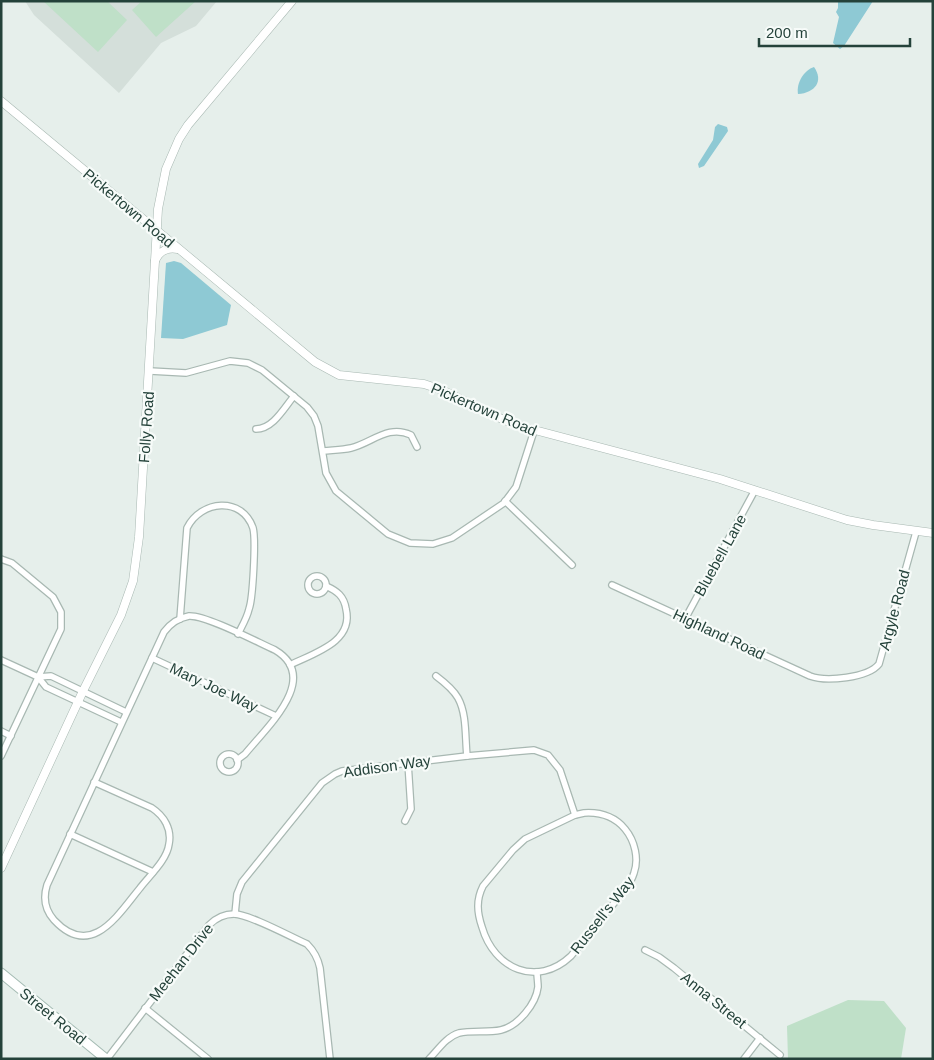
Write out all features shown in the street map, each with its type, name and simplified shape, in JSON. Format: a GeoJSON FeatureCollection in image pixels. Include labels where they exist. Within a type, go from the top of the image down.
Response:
{"type":"FeatureCollection","features":[{"type":"Feature","properties":{"kind":"main road","name":"Street Road"},"geometry":{"type":"LineString","coordinates":[[1,973],[106,1059]]}},
{"type":"Feature","properties":{"kind":"street","name":"Folly Road"},"geometry":{"type":"LineString","coordinates":[[1,868],[83,691],[121,615],[136,568],[150,371],[156,231],[166,169],[179,139],[188,125],[292,1]]}},
{"type":"Feature","properties":{"kind":"street","name":"Pickertown Road"},"geometry":{"type":"LineString","coordinates":[[1,101],[315,362],[331,372],[348,376],[424,384],[442,390],[504,420],[534,431],[692,471],[847,520],[916,532],[933,533]]}},
{"type":"Feature","properties":{"kind":"street"},"geometry":{"type":"LineString","coordinates":[[140,217],[152,217],[158,211]]}},
{"type":"Feature","properties":{"kind":"street"},"geometry":{"type":"LineString","coordinates":[[155,262],[157,256],[164,250],[178,249]]}},
{"type":"Feature","properties":{"kind":"street"},"geometry":{"type":"LineString","coordinates":[[150,371],[186,373],[230,361],[242,362],[262,370],[307,407],[316,421],[327,478],[336,491],[388,534],[402,541],[427,544],[452,538],[505,502],[516,487],[534,431]]}},
{"type":"Feature","properties":{"kind":"street"},"geometry":{"type":"LineString","coordinates":[[256,429],[265,428],[271,424],[294,396]]}},
{"type":"Feature","properties":{"kind":"street"},"geometry":{"type":"LineString","coordinates":[[323,451],[351,448],[393,432],[411,435],[417,447]]}},
{"type":"Feature","properties":{"kind":"street","name":"Bluebell Lane"},"geometry":{"type":"LineString","coordinates":[[685,619],[755,490]]}},
{"type":"Feature","properties":{"kind":"street"},"geometry":{"type":"LineString","coordinates":[[505,502],[572,566]]}},
{"type":"Feature","properties":{"kind":"street"},"geometry":{"type":"LineString","coordinates":[[180,619],[187,528],[193,518],[204,509],[228,506],[246,517],[252,527],[255,538],[250,606],[238,634]]}},
{"type":"Feature","properties":{"kind":"street","name":"Argyle Road"},"geometry":{"type":"LineString","coordinates":[[828,680],[873,670],[879,664],[916,532]]}},
{"type":"Feature","properties":{"kind":"street"},"geometry":{"type":"LineString","coordinates":[[1,558],[12,563],[53,598],[61,612],[61,628],[1,756]]}},
{"type":"Feature","properties":{"kind":"street","name":"Highland Road"},"geometry":{"type":"LineString","coordinates":[[612,585],[810,676],[828,680]]}},
{"type":"Feature","properties":{"kind":"street"},"geometry":{"type":"LineString","coordinates":[[290,665],[332,644],[344,631],[348,618],[346,605],[337,591],[326,586]]}},
{"type":"Feature","properties":{"kind":"street"},"geometry":{"type":"LineString","coordinates":[[94,782],[152,808],[166,822],[170,833],[169,846],[164,857],[111,924],[98,933],[85,935],[68,931],[61,927],[49,914],[44,894],[47,885],[121,722],[164,632],[173,622],[197,616],[278,652],[290,665],[293,677],[292,690],[288,699],[245,754],[237,760]]}},
{"type":"Feature","properties":{"kind":"street","name":"Mary Joe Way"},"geometry":{"type":"LineString","coordinates":[[152,658],[276,716]]}},
{"type":"Feature","properties":{"kind":"street"},"geometry":{"type":"LineString","coordinates":[[1,660],[38,677],[46,687],[121,722]]}},
{"type":"Feature","properties":{"kind":"street"},"geometry":{"type":"LineString","coordinates":[[38,677],[51,676],[126,712]]}},
{"type":"Feature","properties":{"kind":"street"},"geometry":{"type":"LineString","coordinates":[[436,676],[458,698],[463,711],[467,756]]}},
{"type":"Feature","properties":{"kind":"street"},"geometry":{"type":"LineString","coordinates":[[1,731],[11,736]]}},
{"type":"Feature","properties":{"kind":"street","name":"Addison Way"},"geometry":{"type":"LineString","coordinates":[[235,914],[237,894],[242,882],[322,783],[335,774],[467,756],[527,750],[541,752],[548,755],[560,770],[575,814]]}},
{"type":"Feature","properties":{"kind":"street"},"geometry":{"type":"LineString","coordinates":[[405,820],[411,808],[408,763]]}},
{"type":"Feature","properties":{"kind":"street","name":"Russell's Way"},"geometry":{"type":"LineString","coordinates":[[592,813],[612,818],[630,836],[635,849],[635,871],[620,896],[571,956],[555,968],[537,972],[516,969],[496,955],[489,946],[478,910],[479,894],[483,886],[519,844],[531,836],[575,814],[592,813]]}},
{"type":"Feature","properties":{"kind":"street"},"geometry":{"type":"LineString","coordinates":[[70,834],[153,872]]}},
{"type":"Feature","properties":{"kind":"street"},"geometry":{"type":"LineString","coordinates":[[235,914],[250,918],[298,940],[312,949],[317,957],[320,968],[330,1059]]}},
{"type":"Feature","properties":{"kind":"street","name":"Meehan Drive"},"geometry":{"type":"LineString","coordinates":[[106,1059],[209,924],[216,918],[235,914]]}},
{"type":"Feature","properties":{"kind":"street","name":"Anna Street"},"geometry":{"type":"LineString","coordinates":[[645,950],[674,968],[780,1055]]}},
{"type":"Feature","properties":{"kind":"street"},"geometry":{"type":"LineString","coordinates":[[430,1059],[451,1036],[459,1033],[501,1030],[517,1022],[536,997],[538,987],[537,972]]}},
{"type":"Feature","properties":{"kind":"street"},"geometry":{"type":"LineString","coordinates":[[145,1008],[208,1059]]}},
{"type":"Feature","properties":{"kind":"street"},"geometry":{"type":"LineString","coordinates":[[744,1059],[760,1038]]}},
{"type":"Feature","properties":{"kind":"shaded area"},"geometry":{"type":"Polygon","coordinates":[[[25,1],[217,1],[196,26],[161,43],[119,93],[34,15],[25,1]]]}},
{"type":"Feature","properties":{"kind":"green space"},"geometry":{"type":"Polygon","coordinates":[[[43,1],[107,1],[127,20],[98,52],[43,1]]]}},
{"type":"Feature","properties":{"kind":"green space"},"geometry":{"type":"Polygon","coordinates":[[[142,1],[196,1],[156,37],[132,10],[142,1]]]}},
{"type":"Feature","properties":{"kind":"green space"},"geometry":{"type":"Polygon","coordinates":[[[848,1000],[884,1001],[906,1028],[901,1059],[788,1059],[787,1026],[848,1000]]]}},
{"type":"Feature","properties":{"kind":"water"},"geometry":{"type":"Polygon","coordinates":[[[838,1],[873,1],[844,46],[840,49],[833,43],[839,17],[836,12],[838,1]]]}},
{"type":"Feature","properties":{"kind":"water"},"geometry":{"type":"Polygon","coordinates":[[[814,67],[818,77],[816,85],[809,91],[798,94],[801,78],[814,67]]]}},
{"type":"Feature","properties":{"kind":"water"},"geometry":{"type":"Polygon","coordinates":[[[718,124],[727,127],[728,131],[704,166],[699,168],[698,164],[713,140],[715,127],[718,124]]]}},
{"type":"Feature","properties":{"kind":"water"},"geometry":{"type":"Polygon","coordinates":[[[174,261],[181,263],[231,305],[227,325],[183,339],[161,338],[166,263],[174,261]]]}}]}
